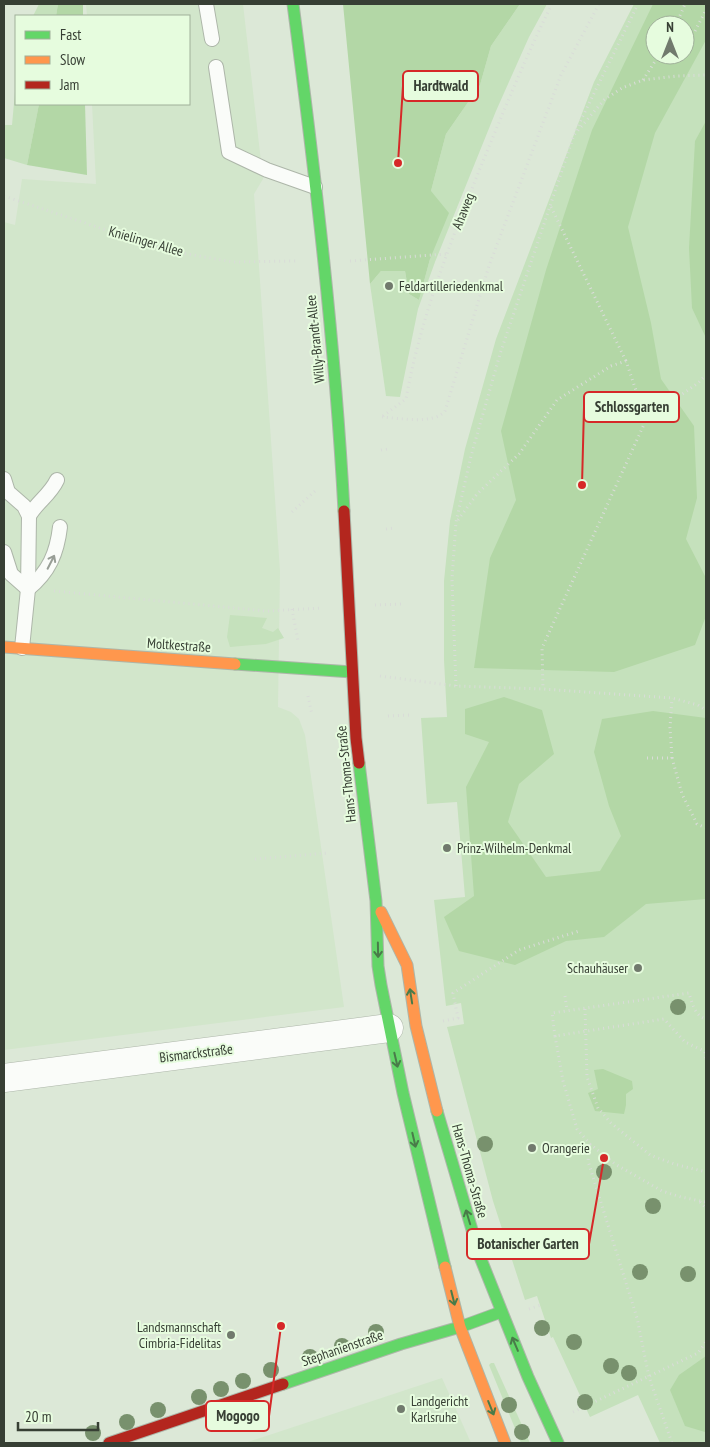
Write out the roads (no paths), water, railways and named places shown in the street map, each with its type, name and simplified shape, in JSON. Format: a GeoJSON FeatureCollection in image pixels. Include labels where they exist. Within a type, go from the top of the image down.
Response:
{"type":"FeatureCollection","features":[{"type":"Feature","properties":{"kind":"main road","name":"Willy-Brandt-Allee"},"geometry":{"type":"LineString","coordinates":[[293,4],[315,187],[339,418],[352,672]]}},
{"type":"Feature","properties":{"kind":"main road","name":"Moltkestraße"},"geometry":{"type":"LineString","coordinates":[[4,647],[352,672]]}},
{"type":"Feature","properties":{"kind":"main road","name":"Hans-Thoma-Straße"},"geometry":{"type":"LineString","coordinates":[[352,672],[356,738],[376,901],[378,966],[389,1028],[460,1327],[476,1373],[505,1443]]}},
{"type":"Feature","properties":{"kind":"main road","name":"Hans-Thoma-Straße"},"geometry":{"type":"LineString","coordinates":[[376,901],[407,965],[416,1026],[430,1087],[480,1257],[501,1312],[558,1443]]}},
{"type":"Feature","properties":{"kind":"main road","name":"Stephanienstraße"},"geometry":{"type":"LineString","coordinates":[[108,1443],[501,1312]]}},
{"type":"Feature","properties":{"kind":"street","name":"Bismarckstraße"},"geometry":{"type":"LineString","coordinates":[[4,1078],[389,1028]]}},
{"type":"Feature","properties":{"kind":"lane"},"geometry":{"type":"LineString","coordinates":[[206,4],[212,39]]}},
{"type":"Feature","properties":{"kind":"lane"},"geometry":{"type":"LineString","coordinates":[[216,67],[228,152],[267,170],[315,187]]}},
{"type":"Feature","properties":{"kind":"lane"},"geometry":{"type":"LineString","coordinates":[[4,479],[8,492],[24,506],[28,516],[28,589],[22,648]]}},
{"type":"Feature","properties":{"kind":"lane"},"geometry":{"type":"LineString","coordinates":[[28,516],[35,506],[53,490],[57,480]]}},
{"type":"Feature","properties":{"kind":"lane"},"geometry":{"type":"LineString","coordinates":[[28,589],[39,580],[50,566],[56,553],[60,527]]}},
{"type":"Feature","properties":{"kind":"lane"},"geometry":{"type":"LineString","coordinates":[[4,552],[11,574],[28,589]]}},
{"type":"Feature","properties":{"kind":"place","name":"Hardtwald"},"geometry":{"type":"Point","coordinates":[398,163]}},
{"type":"Feature","properties":{"kind":"place","name":"Feldartilleriedenkmal"},"geometry":{"type":"Point","coordinates":[389,286]}},
{"type":"Feature","properties":{"kind":"place","name":"Schlossgarten"},"geometry":{"type":"Point","coordinates":[582,485]}},
{"type":"Feature","properties":{"kind":"place","name":"Prinz-Wilhelm-Denkmal"},"geometry":{"type":"Point","coordinates":[447,848]}},
{"type":"Feature","properties":{"kind":"place","name":"Schauhäuser"},"geometry":{"type":"Point","coordinates":[638,968]}},
{"type":"Feature","properties":{"kind":"place","name":"Orangerie"},"geometry":{"type":"Point","coordinates":[532,1148]}},
{"type":"Feature","properties":{"kind":"place","name":"Botanischer Garten"},"geometry":{"type":"Point","coordinates":[604,1158]}},
{"type":"Feature","properties":{"kind":"place","name":"Mogogo"},"geometry":{"type":"Point","coordinates":[281,1326]}},
{"type":"Feature","properties":{"kind":"place","name":"Landsmannschaft Cimbria-Fidelitas"},"geometry":{"type":"Point","coordinates":[231,1335]}},
{"type":"Feature","properties":{"kind":"place","name":"Landgericht Karlsruhe"},"geometry":{"type":"Point","coordinates":[401,1409]}}]}
